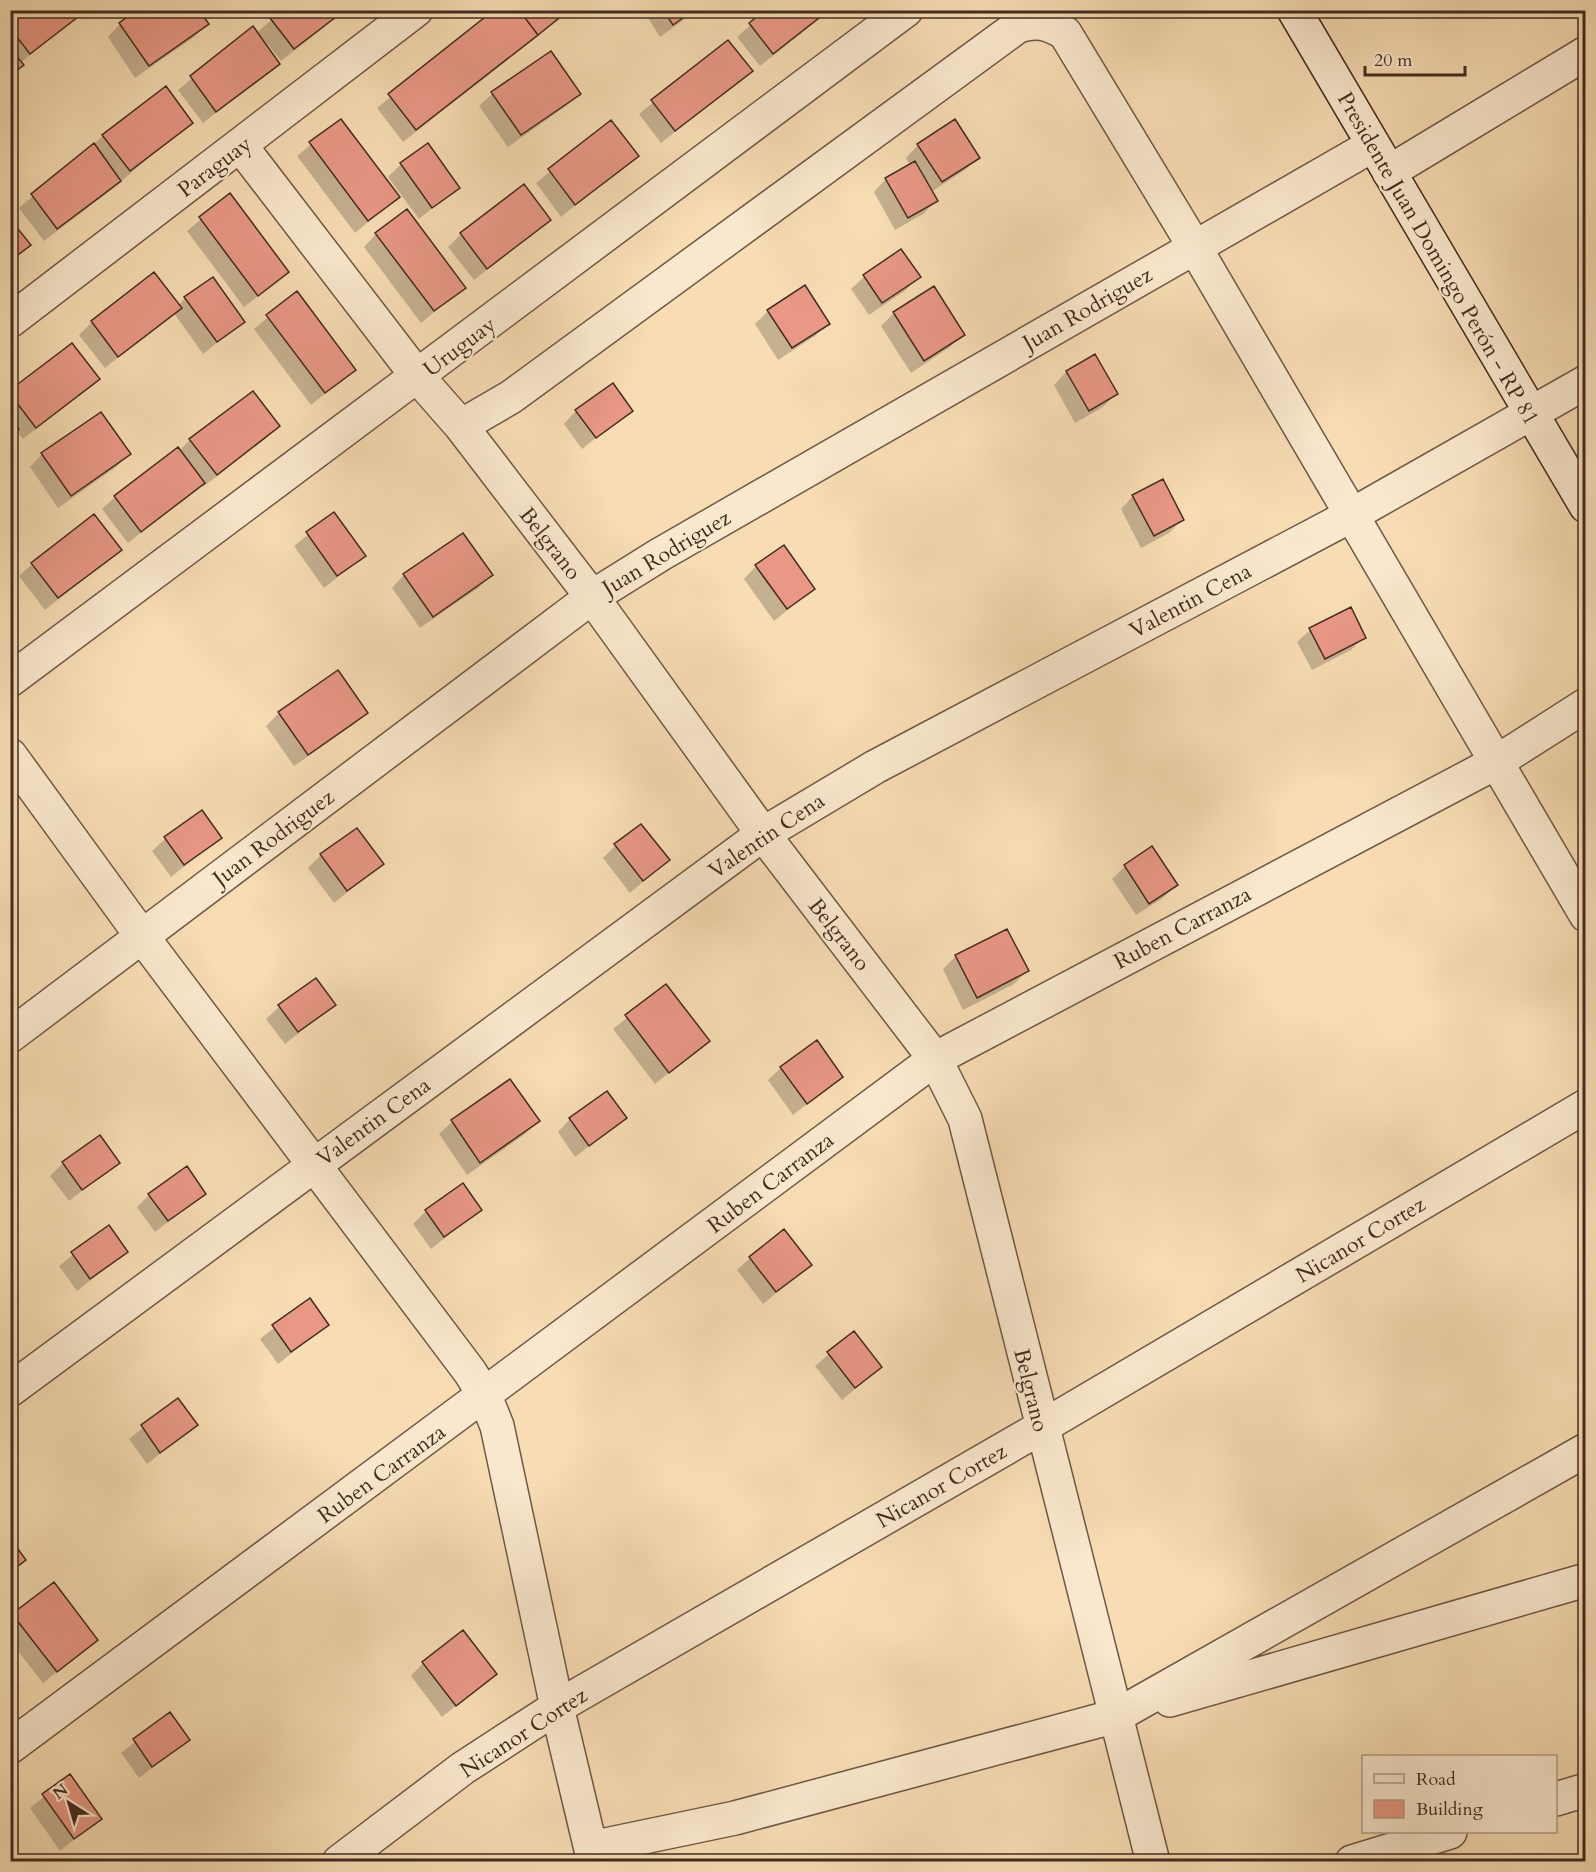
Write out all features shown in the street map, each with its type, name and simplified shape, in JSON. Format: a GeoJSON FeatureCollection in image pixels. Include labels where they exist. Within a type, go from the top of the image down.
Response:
{"type":"FeatureCollection","features":[{"type":"Feature","properties":{"kind":"street","name":"Paraguay"},"geometry":{"type":"LineString","coordinates":[[10,321],[416,10]]}},
{"type":"Feature","properties":{"kind":"street","name":"Uruguay"},"geometry":{"type":"LineString","coordinates":[[10,680],[906,10]]}},
{"type":"Feature","properties":{"kind":"street","name":"Presidente Juan Domingo Perón - RP 81"},"geometry":{"type":"LineString","coordinates":[[1294,10],[1586,506]]}},
{"type":"Feature","properties":{"kind":"street"},"geometry":{"type":"LineString","coordinates":[[461,426],[511,397],[1018,26],[1033,22],[1049,23],[1065,33],[1194,246],[1350,516],[1586,915]]}},
{"type":"Feature","properties":{"kind":"street","name":"Juan Rodriguez"},"geometry":{"type":"LineString","coordinates":[[10,1036],[592,597],[672,548],[1194,246],[1381,158],[1586,53]]}},
{"type":"Feature","properties":{"kind":"street","name":"Belgrano"},"geometry":{"type":"LineString","coordinates":[[240,145],[418,377],[461,426],[592,597],[763,834],[935,1059],[964,1119],[1153,1862]]}},
{"type":"Feature","properties":{"kind":"street","name":"Valentin Cena"},"geometry":{"type":"LineString","coordinates":[[10,1390],[763,834],[885,761],[1350,516],[1586,382]]}},
{"type":"Feature","properties":{"kind":"street","name":"Ruben Carranza"},"geometry":{"type":"LineString","coordinates":[[10,1747],[485,1396],[935,1059],[1495,763],[1586,705]]}},
{"type":"Feature","properties":{"kind":"street"},"geometry":{"type":"LineString","coordinates":[[10,755],[141,935],[470,1372],[485,1396],[497,1426],[557,1707],[592,1855],[1116,1716],[1586,1580]]}},
{"type":"Feature","properties":{"kind":"street","name":"Nicanor Cortez"},"geometry":{"type":"LineString","coordinates":[[339,1862],[463,1768],[557,1707],[1042,1427],[1586,1106]]}},
{"type":"Feature","properties":{"kind":"street"},"geometry":{"type":"LineString","coordinates":[[1116,1716],[1586,1450]]}},
{"type":"Feature","properties":{"kind":"street"},"geometry":{"type":"LineString","coordinates":[[1557,1799],[1586,1790]]}},
{"type":"Feature","properties":{"kind":"street"},"geometry":{"type":"LineString","coordinates":[[1352,1862],[1447,1833]]}},
{"type":"Feature","properties":{"kind":"building"},"geometry":{"type":"Polygon","coordinates":[[[12,10],[87,10],[30,54],[10,28],[12,10]]]}},
{"type":"Feature","properties":{"kind":"building"},"geometry":{"type":"Polygon","coordinates":[[[137,10],[199,10],[209,24],[149,66],[119,23],[137,10]]]}},
{"type":"Feature","properties":{"kind":"building"},"geometry":{"type":"Polygon","coordinates":[[[280,10],[345,10],[294,49],[270,18],[280,10]]]}},
{"type":"Feature","properties":{"kind":"building"},"geometry":{"type":"Polygon","coordinates":[[[494,10],[519,10],[538,35],[416,130],[388,94],[494,10]]]}},
{"type":"Feature","properties":{"kind":"building"},"geometry":{"type":"Polygon","coordinates":[[[519,10],[569,10],[538,35],[519,10]]]}},
{"type":"Feature","properties":{"kind":"building"},"geometry":{"type":"Polygon","coordinates":[[[663,10],[694,10],[673,25],[663,10]]]}},
{"type":"Feature","properties":{"kind":"building"},"geometry":{"type":"Polygon","coordinates":[[[765,10],[829,10],[773,54],[749,23],[765,10]]]}},
{"type":"Feature","properties":{"kind":"building"},"geometry":{"type":"Polygon","coordinates":[[[253,26],[280,64],[216,112],[190,76],[253,26]]]}},
{"type":"Feature","properties":{"kind":"building"},"geometry":{"type":"Polygon","coordinates":[[[728,40],[753,71],[675,131],[651,100],[728,40]]]}},
{"type":"Feature","properties":{"kind":"building"},"geometry":{"type":"Polygon","coordinates":[[[10,48],[24,65],[10,75],[10,48]]]}},
{"type":"Feature","properties":{"kind":"building"},"geometry":{"type":"Polygon","coordinates":[[[551,51],[581,94],[521,135],[491,92],[551,51]]]}},
{"type":"Feature","properties":{"kind":"building"},"geometry":{"type":"Polygon","coordinates":[[[166,86],[193,123],[130,171],[102,135],[166,86]]]}},
{"type":"Feature","properties":{"kind":"building"},"geometry":{"type":"Polygon","coordinates":[[[341,119],[400,197],[368,221],[309,142],[341,119]]]}},
{"type":"Feature","properties":{"kind":"building"},"geometry":{"type":"Polygon","coordinates":[[[955,119],[980,158],[942,182],[917,144],[955,119]]]}},
{"type":"Feature","properties":{"kind":"building"},"geometry":{"type":"Polygon","coordinates":[[[611,120],[639,156],[575,205],[548,169],[611,120]]]}},
{"type":"Feature","properties":{"kind":"building"},"geometry":{"type":"Polygon","coordinates":[[[94,143],[121,181],[57,229],[31,194],[94,143]]]}},
{"type":"Feature","properties":{"kind":"building"},"geometry":{"type":"Polygon","coordinates":[[[428,143],[460,188],[432,208],[400,163],[428,143]]]}},
{"type":"Feature","properties":{"kind":"building"},"geometry":{"type":"Polygon","coordinates":[[[915,161],[938,201],[908,218],[885,178],[915,161]]]}},
{"type":"Feature","properties":{"kind":"building"},"geometry":{"type":"Polygon","coordinates":[[[524,184],[551,220],[487,269],[460,233],[524,184]]]}},
{"type":"Feature","properties":{"kind":"building"},"geometry":{"type":"Polygon","coordinates":[[[230,193],[289,272],[258,296],[199,217],[230,193]]]}},
{"type":"Feature","properties":{"kind":"building"},"geometry":{"type":"Polygon","coordinates":[[[407,209],[466,288],[434,311],[375,233],[407,209]]]}},
{"type":"Feature","properties":{"kind":"building"},"geometry":{"type":"Polygon","coordinates":[[[10,219],[31,245],[10,261],[10,219]]]}},
{"type":"Feature","properties":{"kind":"building"},"geometry":{"type":"Polygon","coordinates":[[[901,249],[921,277],[882,303],[863,275],[901,249]]]}},
{"type":"Feature","properties":{"kind":"building"},"geometry":{"type":"Polygon","coordinates":[[[154,272],[182,308],[118,357],[91,321],[154,272]]]}},
{"type":"Feature","properties":{"kind":"building"},"geometry":{"type":"Polygon","coordinates":[[[213,277],[245,322],[217,342],[184,297],[213,277]]]}},
{"type":"Feature","properties":{"kind":"building"},"geometry":{"type":"Polygon","coordinates":[[[805,285],[830,324],[792,348],[767,310],[805,285]]]}},
{"type":"Feature","properties":{"kind":"building"},"geometry":{"type":"Polygon","coordinates":[[[934,286],[965,335],[924,361],[893,312],[934,286]]]}},
{"type":"Feature","properties":{"kind":"building"},"geometry":{"type":"Polygon","coordinates":[[[297,291],[356,370],[325,393],[266,315],[297,291]]]}},
{"type":"Feature","properties":{"kind":"building"},"geometry":{"type":"Polygon","coordinates":[[[72,343],[100,379],[36,428],[10,394],[10,390],[72,343]]]}},
{"type":"Feature","properties":{"kind":"building"},"geometry":{"type":"Polygon","coordinates":[[[1095,354],[1118,394],[1089,411],[1066,371],[1095,354]]]}},
{"type":"Feature","properties":{"kind":"building"},"geometry":{"type":"Polygon","coordinates":[[[613,383],[633,411],[596,438],[575,410],[613,383]]]}},
{"type":"Feature","properties":{"kind":"building"},"geometry":{"type":"Polygon","coordinates":[[[253,391],[280,426],[217,475],[189,439],[253,391]]]}},
{"type":"Feature","properties":{"kind":"building"},"geometry":{"type":"Polygon","coordinates":[[[101,412],[131,454],[71,496],[41,453],[101,412]]]}},
{"type":"Feature","properties":{"kind":"building"},"geometry":{"type":"Polygon","coordinates":[[[10,417],[19,429],[10,435],[10,417]]]}},
{"type":"Feature","properties":{"kind":"building"},"geometry":{"type":"Polygon","coordinates":[[[178,447],[205,483],[141,532],[114,496],[178,447]]]}},
{"type":"Feature","properties":{"kind":"building"},"geometry":{"type":"Polygon","coordinates":[[[1163,479],[1184,520],[1154,536],[1132,495],[1163,479]]]}},
{"type":"Feature","properties":{"kind":"building"},"geometry":{"type":"Polygon","coordinates":[[[334,512],[366,556],[337,576],[306,532],[334,512]]]}},
{"type":"Feature","properties":{"kind":"building"},"geometry":{"type":"Polygon","coordinates":[[[94,514],[122,550],[58,598],[31,563],[94,514]]]}},
{"type":"Feature","properties":{"kind":"building"},"geometry":{"type":"Polygon","coordinates":[[[463,533],[493,575],[433,617],[403,574],[463,533]]]}},
{"type":"Feature","properties":{"kind":"building"},"geometry":{"type":"Polygon","coordinates":[[[784,545],[815,589],[787,609],[755,565],[784,545]]]}},
{"type":"Feature","properties":{"kind":"building"},"geometry":{"type":"Polygon","coordinates":[[[1351,607],[1366,638],[1325,659],[1309,628],[1351,607]]]}},
{"type":"Feature","properties":{"kind":"building"},"geometry":{"type":"Polygon","coordinates":[[[338,670],[368,713],[308,755],[278,712],[338,670]]]}},
{"type":"Feature","properties":{"kind":"building"},"geometry":{"type":"Polygon","coordinates":[[[202,810],[222,838],[184,865],[164,837],[202,810]]]}},
{"type":"Feature","properties":{"kind":"building"},"geometry":{"type":"Polygon","coordinates":[[[641,824],[670,860],[643,881],[614,844],[641,824]]]}},
{"type":"Feature","properties":{"kind":"building"},"geometry":{"type":"Polygon","coordinates":[[[357,828],[384,864],[347,891],[320,854],[357,828]]]}},
{"type":"Feature","properties":{"kind":"building"},"geometry":{"type":"Polygon","coordinates":[[[1152,846],[1178,885],[1149,904],[1124,865],[1152,846]]]}},
{"type":"Feature","properties":{"kind":"building"},"geometry":{"type":"Polygon","coordinates":[[[1007,929],[1029,971],[977,998],[955,955],[1007,929]]]}},
{"type":"Feature","properties":{"kind":"building"},"geometry":{"type":"Polygon","coordinates":[[[316,978],[336,1005],[298,1032],[278,1005],[316,978]]]}},
{"type":"Feature","properties":{"kind":"building"},"geometry":{"type":"Polygon","coordinates":[[[666,984],[710,1041],[669,1073],[625,1015],[666,984]]]}},
{"type":"Feature","properties":{"kind":"building"},"geometry":{"type":"Polygon","coordinates":[[[817,1040],[843,1077],[807,1104],[780,1067],[817,1040]]]}},
{"type":"Feature","properties":{"kind":"building"},"geometry":{"type":"Polygon","coordinates":[[[510,1079],[540,1121],[480,1163],[451,1120],[510,1079]]]}},
{"type":"Feature","properties":{"kind":"building"},"geometry":{"type":"Polygon","coordinates":[[[607,1091],[627,1118],[589,1146],[569,1118],[607,1091]]]}},
{"type":"Feature","properties":{"kind":"building"},"geometry":{"type":"Polygon","coordinates":[[[100,1135],[120,1163],[82,1190],[62,1162],[100,1135]]]}},
{"type":"Feature","properties":{"kind":"building"},"geometry":{"type":"Polygon","coordinates":[[[187,1166],[206,1194],[168,1221],[148,1194],[187,1166]]]}},
{"type":"Feature","properties":{"kind":"building"},"geometry":{"type":"Polygon","coordinates":[[[463,1183],[482,1210],[444,1237],[425,1210],[463,1183]]]}},
{"type":"Feature","properties":{"kind":"building"},"geometry":{"type":"Polygon","coordinates":[[[109,1225],[128,1252],[90,1279],[71,1252],[109,1225]]]}},
{"type":"Feature","properties":{"kind":"building"},"geometry":{"type":"Polygon","coordinates":[[[784,1229],[812,1265],[776,1292],[749,1257],[784,1229]]]}},
{"type":"Feature","properties":{"kind":"building"},"geometry":{"type":"Polygon","coordinates":[[[310,1298],[329,1325],[291,1352],[272,1325],[310,1298]]]}},
{"type":"Feature","properties":{"kind":"building"},"geometry":{"type":"Polygon","coordinates":[[[854,1331],[882,1367],[855,1388],[827,1352],[854,1331]]]}},
{"type":"Feature","properties":{"kind":"building"},"geometry":{"type":"Polygon","coordinates":[[[178,1398],[198,1425],[160,1453],[141,1425],[178,1398]]]}},
{"type":"Feature","properties":{"kind":"building"},"geometry":{"type":"Polygon","coordinates":[[[10,1538],[26,1560],[10,1572],[10,1538]]]}},
{"type":"Feature","properties":{"kind":"building"},"geometry":{"type":"Polygon","coordinates":[[[54,1582],[98,1640],[57,1672],[12,1614],[54,1582]]]}},
{"type":"Feature","properties":{"kind":"building"},"geometry":{"type":"Polygon","coordinates":[[[463,1630],[497,1674],[456,1706],[422,1662],[463,1630]]]}},
{"type":"Feature","properties":{"kind":"building"},"geometry":{"type":"Polygon","coordinates":[[[10,1675],[18,1687],[10,1692],[10,1675]]]}},
{"type":"Feature","properties":{"kind":"building"},"geometry":{"type":"Polygon","coordinates":[[[170,1712],[190,1740],[152,1767],[133,1739],[170,1712]]]}},
{"type":"Feature","properties":{"kind":"building"},"geometry":{"type":"Polygon","coordinates":[[[70,1774],[102,1819],[74,1839],[42,1794],[70,1774]]]}}]}
